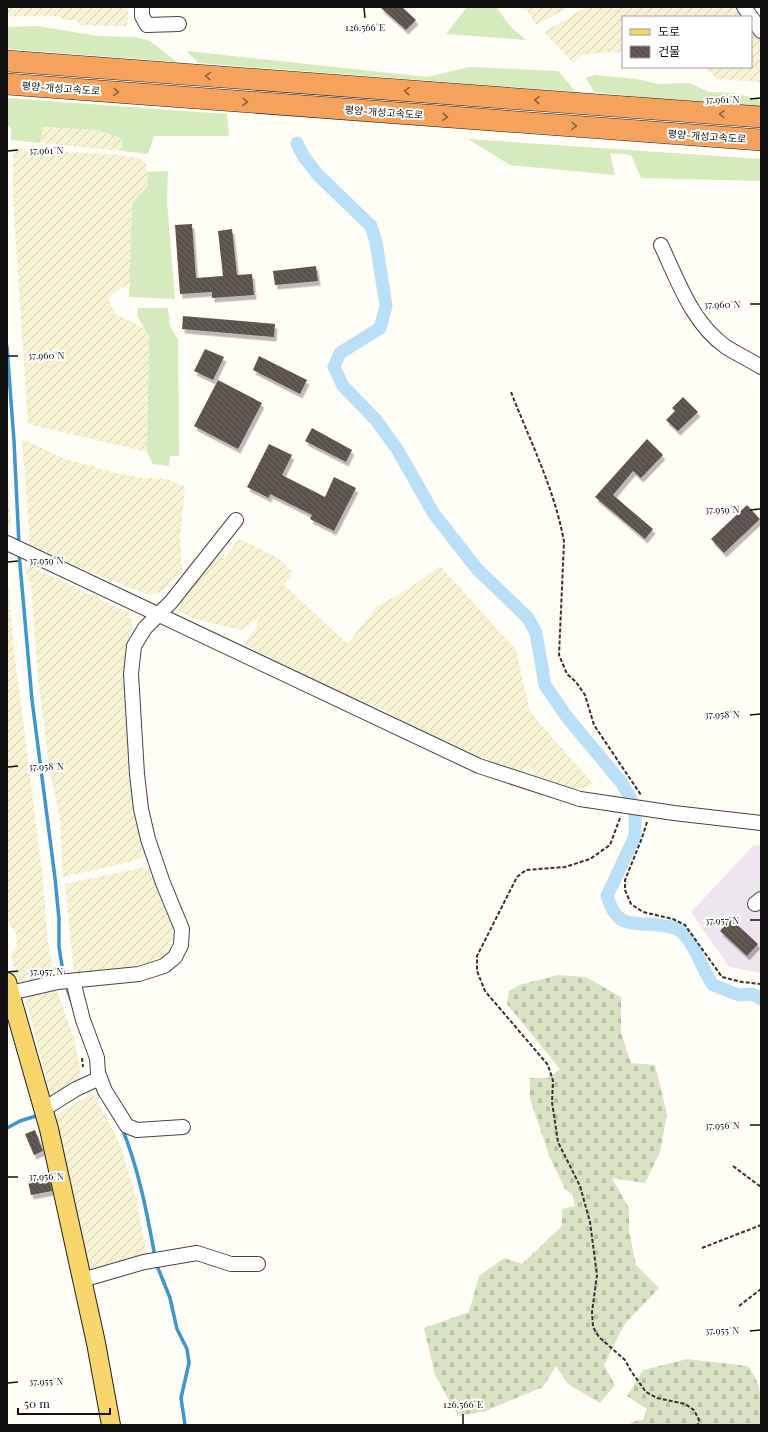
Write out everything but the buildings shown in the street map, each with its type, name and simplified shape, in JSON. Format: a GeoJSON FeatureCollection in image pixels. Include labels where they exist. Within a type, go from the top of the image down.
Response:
{"type":"FeatureCollection","features":[{"type":"Feature","properties":{"kind":"highway"},"geometry":{"type":"LineString","coordinates":[[7,61],[761,117]]}},
{"type":"Feature","properties":{"kind":"highway","name":"평양-개성고속도로"},"geometry":{"type":"LineString","coordinates":[[7,84],[761,140]]}},
{"type":"Feature","properties":{"kind":"main road"},"geometry":{"type":"LineString","coordinates":[[9,988],[44,1112],[82,1280],[111,1425]]}},
{"type":"Feature","properties":{"kind":"street"},"geometry":{"type":"LineString","coordinates":[[142,7],[142,16],[147,25],[179,24]]}},
{"type":"Feature","properties":{"kind":"street"},"geometry":{"type":"LineString","coordinates":[[744,7],[750,16]]}},
{"type":"Feature","properties":{"kind":"street"},"geometry":{"type":"LineString","coordinates":[[752,18],[761,31]]}},
{"type":"Feature","properties":{"kind":"street"},"geometry":{"type":"LineString","coordinates":[[661,245],[693,311],[708,331],[726,347],[761,367]]}},
{"type":"Feature","properties":{"kind":"street"},"geometry":{"type":"LineString","coordinates":[[9,988],[139,974],[164,966],[176,957],[181,945],[182,929],[163,884],[148,839],[141,809],[137,774],[131,674],[134,646],[156,615],[171,602],[236,520]]}},
{"type":"Feature","properties":{"kind":"street"},"geometry":{"type":"LineString","coordinates":[[9,544],[156,615],[480,766],[580,799],[761,823]]}},
{"type":"Feature","properties":{"kind":"street"},"geometry":{"type":"LineString","coordinates":[[73,981],[83,1020],[97,1058],[100,1078],[105,1091],[127,1126],[136,1130],[183,1127]]}},
{"type":"Feature","properties":{"kind":"street"},"geometry":{"type":"LineString","coordinates":[[44,1112],[76,1089],[100,1078]]}},
{"type":"Feature","properties":{"kind":"street"},"geometry":{"type":"LineString","coordinates":[[82,1280],[144,1262],[197,1253],[231,1264],[258,1264]]}},
{"type":"Feature","properties":{"kind":"path"},"geometry":{"type":"LineString","coordinates":[[510,392],[554,499],[561,524],[564,542],[559,655],[567,674],[576,682],[585,695],[594,726],[645,808],[642,838],[625,880],[625,890],[630,904],[643,912],[673,919],[685,925],[722,977],[742,982],[761,984]]}},
{"type":"Feature","properties":{"kind":"path"},"geometry":{"type":"LineString","coordinates":[[625,805],[610,845],[590,859],[565,867],[526,870],[518,877],[477,956],[477,971],[485,991],[548,1065],[554,1081],[552,1102],[558,1142],[580,1186],[590,1222],[597,1274],[592,1312],[594,1327],[599,1337],[626,1360],[631,1371],[646,1392],[657,1398],[686,1404],[694,1410],[699,1420],[698,1425]]}},
{"type":"Feature","properties":{"kind":"path"},"geometry":{"type":"LineString","coordinates":[[733,1166],[761,1187]]}},
{"type":"Feature","properties":{"kind":"path"},"geometry":{"type":"LineString","coordinates":[[702,1248],[761,1225]]}},
{"type":"Feature","properties":{"kind":"path"},"geometry":{"type":"LineString","coordinates":[[739,1306],[761,1290]]}},
{"type":"Feature","properties":{"kind":"shaded area"},"geometry":{"type":"Polygon","coordinates":[[[7,7],[129,7],[127,26],[79,25],[77,20],[65,20],[57,16],[7,16],[7,7]]]}},
{"type":"Feature","properties":{"kind":"shaded area"},"geometry":{"type":"Polygon","coordinates":[[[518,7],[569,7],[537,25],[526,10],[518,7]]]}},
{"type":"Feature","properties":{"kind":"shaded area"},"geometry":{"type":"Polygon","coordinates":[[[586,7],[739,7],[745,16],[622,16],[622,53],[608,52],[582,55],[573,63],[544,32],[586,7]]]}},
{"type":"Feature","properties":{"kind":"shaded area"},"geometry":{"type":"Polygon","coordinates":[[[752,26],[761,39],[761,82],[717,79],[706,68],[752,68],[752,26]]]}},
{"type":"Feature","properties":{"kind":"shaded area"},"geometry":{"type":"Polygon","coordinates":[[[43,127],[97,130],[121,138],[123,151],[40,143],[43,127]]]}},
{"type":"Feature","properties":{"kind":"shaded area"},"geometry":{"type":"Polygon","coordinates":[[[13,148],[119,155],[139,158],[146,163],[148,185],[132,204],[130,282],[108,298],[115,314],[144,328],[149,336],[147,452],[28,424],[13,199],[13,148]]]}},
{"type":"Feature","properties":{"kind":"shaded area"},"geometry":{"type":"Polygon","coordinates":[[[22,439],[65,459],[141,478],[168,479],[185,487],[180,539],[182,572],[162,592],[149,595],[102,577],[30,545],[22,439]]]}},
{"type":"Feature","properties":{"kind":"shaded area"},"geometry":{"type":"Polygon","coordinates":[[[7,459],[11,526],[7,531],[7,459]]]}},
{"type":"Feature","properties":{"kind":"shaded area"},"geometry":{"type":"Polygon","coordinates":[[[239,539],[280,559],[293,572],[284,585],[348,644],[376,607],[410,588],[440,566],[516,650],[530,712],[593,784],[587,788],[568,789],[537,779],[529,765],[520,774],[423,731],[377,707],[329,687],[243,644],[256,629],[259,617],[242,630],[194,619],[179,612],[177,607],[179,601],[216,556],[224,559],[239,539]]]}},
{"type":"Feature","properties":{"kind":"shaded area"},"geometry":{"type":"Polygon","coordinates":[[[31,566],[129,613],[133,624],[127,644],[126,655],[145,855],[137,860],[63,877],[60,819],[49,766],[38,678],[31,587],[24,567],[31,566]]]}},
{"type":"Feature","properties":{"kind":"shaded area"},"geometry":{"type":"Polygon","coordinates":[[[7,569],[13,642],[42,871],[48,943],[55,976],[17,982],[11,955],[17,947],[16,933],[10,925],[7,917],[7,569]]]}},
{"type":"Feature","properties":{"kind":"shaded area"},"geometry":{"type":"Polygon","coordinates":[[[761,845],[761,973],[729,967],[691,912],[753,846],[761,845]]]}},
{"type":"Feature","properties":{"kind":"shaded area"},"geometry":{"type":"Polygon","coordinates":[[[150,866],[175,926],[169,951],[158,962],[74,975],[65,884],[150,866]]]}},
{"type":"Feature","properties":{"kind":"shaded area"},"geometry":{"type":"Polygon","coordinates":[[[55,985],[74,1038],[82,1079],[51,1096],[24,993],[55,985]]]}},
{"type":"Feature","properties":{"kind":"shaded area"},"geometry":{"type":"Polygon","coordinates":[[[93,1093],[119,1142],[137,1202],[147,1257],[93,1271],[88,1268],[54,1116],[93,1093]]]}},
{"type":"Feature","properties":{"kind":"green space"},"geometry":{"type":"Polygon","coordinates":[[[467,7],[496,7],[511,27],[526,40],[446,34],[467,7]]]}},
{"type":"Feature","properties":{"kind":"green space"},"geometry":{"type":"Polygon","coordinates":[[[37,26],[98,36],[135,37],[150,41],[177,62],[7,49],[7,27],[37,26]]]}},
{"type":"Feature","properties":{"kind":"green space"},"geometry":{"type":"Polygon","coordinates":[[[187,51],[427,77],[469,67],[558,71],[576,92],[198,63],[187,51]]]}},
{"type":"Feature","properties":{"kind":"green space"},"geometry":{"type":"Polygon","coordinates":[[[595,75],[636,79],[658,84],[689,83],[709,92],[733,93],[758,99],[761,104],[761,110],[594,92],[586,78],[595,75]]]}},
{"type":"Feature","properties":{"kind":"green space"},"geometry":{"type":"Polygon","coordinates":[[[7,98],[227,114],[229,136],[154,136],[148,154],[123,151],[121,138],[97,130],[43,127],[40,143],[11,140],[11,129],[7,124],[7,98]]]}},
{"type":"Feature","properties":{"kind":"green space"},"geometry":{"type":"Polygon","coordinates":[[[468,139],[761,159],[761,181],[641,178],[631,155],[610,153],[615,175],[510,165],[468,139]]]}},
{"type":"Feature","properties":{"kind":"green space"},"geometry":{"type":"Polygon","coordinates":[[[168,171],[167,202],[175,299],[129,297],[132,204],[148,185],[147,172],[168,171]]]}},
{"type":"Feature","properties":{"kind":"green space"},"geometry":{"type":"Polygon","coordinates":[[[138,308],[168,308],[170,327],[178,339],[179,456],[170,456],[169,466],[153,464],[147,452],[149,336],[137,316],[138,308]]]}},
{"type":"Feature","properties":{"kind":"green space"},"geometry":{"type":"Polygon","coordinates":[[[558,975],[586,977],[621,997],[621,1032],[631,1063],[655,1065],[667,1114],[660,1152],[645,1183],[612,1178],[629,1208],[629,1231],[636,1265],[659,1288],[624,1325],[604,1365],[615,1385],[600,1403],[568,1384],[556,1366],[543,1387],[485,1411],[458,1416],[435,1375],[424,1328],[469,1312],[479,1276],[504,1258],[522,1264],[562,1226],[562,1209],[575,1206],[573,1195],[565,1189],[550,1158],[530,1099],[530,1078],[548,1078],[560,1069],[507,1004],[509,991],[519,985],[558,975]]]}},
{"type":"Feature","properties":{"kind":"green space"},"geometry":{"type":"Polygon","coordinates":[[[687,1359],[748,1366],[759,1387],[761,1401],[761,1425],[633,1425],[630,1422],[643,1420],[647,1409],[627,1396],[643,1370],[687,1359]]]}},
{"type":"Feature","properties":{"kind":"waterway"},"geometry":{"type":"LineString","coordinates":[[297,143],[304,157],[318,175],[371,226],[376,242],[386,306],[380,328],[340,353],[334,367],[343,386],[376,420],[397,449],[434,514],[477,569],[528,618],[536,633],[545,685],[567,717],[621,782],[631,799],[635,816],[635,836],[607,896],[611,908],[617,915],[629,923],[673,927],[677,929],[693,947],[713,985],[739,995],[753,994],[761,999]]}},
{"type":"Feature","properties":{"kind":"waterway"},"geometry":{"type":"LineString","coordinates":[[7,347],[14,441],[19,545]]}},
{"type":"Feature","properties":{"kind":"waterway"},"geometry":{"type":"LineString","coordinates":[[19,553],[32,700],[55,878],[59,919],[59,947],[64,978]]}},
{"type":"Feature","properties":{"kind":"waterway"},"geometry":{"type":"LineString","coordinates":[[66,985],[74,1009]]}},
{"type":"Feature","properties":{"kind":"waterway"},"geometry":{"type":"LineString","coordinates":[[7,1128],[20,1121],[39,1115]]}},
{"type":"Feature","properties":{"kind":"waterway"},"geometry":{"type":"LineString","coordinates":[[122,1128],[138,1176],[146,1208],[155,1257]]}},
{"type":"Feature","properties":{"kind":"waterway"},"geometry":{"type":"LineString","coordinates":[[156,1263],[170,1298],[177,1329],[187,1349],[189,1363],[181,1398],[185,1425]]}}]}
